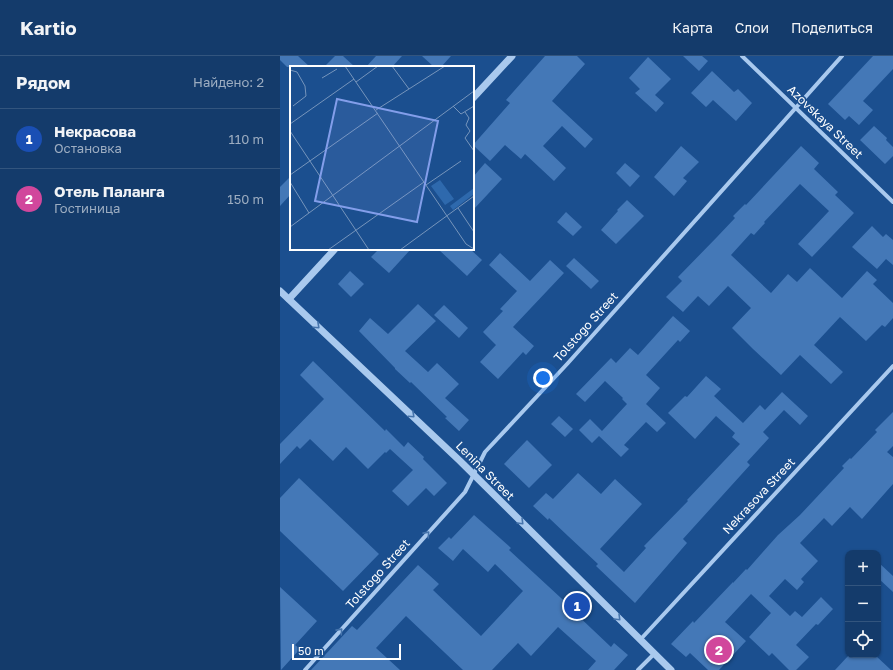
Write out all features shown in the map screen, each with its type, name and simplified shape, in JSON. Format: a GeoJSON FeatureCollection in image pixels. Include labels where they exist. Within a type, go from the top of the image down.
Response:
{"type":"FeatureCollection","features":[{"type":"Feature","properties":{"kind":"street"},"geometry":{"type":"LineString","coordinates":[[474,97],[512,56]]}},
{"type":"Feature","properties":{"kind":"street","name":"Azovskaya Street"},"geometry":{"type":"LineString","coordinates":[[742,56],[893,202]]}},
{"type":"Feature","properties":{"kind":"street","name":"Tolstogo Street"},"geometry":{"type":"LineString","coordinates":[[305,670],[465,492],[485,452],[568,362],[842,56]]}},
{"type":"Feature","properties":{"kind":"street"},"geometry":{"type":"LineString","coordinates":[[289,299],[334,250]]}},
{"type":"Feature","properties":{"kind":"street","name":"Lenina Street"},"geometry":{"type":"LineString","coordinates":[[280,291],[473,475],[671,670]]}},
{"type":"Feature","properties":{"kind":"street","name":"Nekrasova Street"},"geometry":{"type":"LineString","coordinates":[[640,640],[893,366]]}},
{"type":"Feature","properties":{"kind":"street"},"geometry":{"type":"LineString","coordinates":[[638,670],[654,654]]}},
{"type":"Feature","properties":{"kind":"building"},"geometry":{"type":"Polygon","coordinates":[[[280,56],[298,56],[309,66],[287,67],[280,60],[280,56]]]}},
{"type":"Feature","properties":{"kind":"building"},"geometry":{"type":"Polygon","coordinates":[[[335,56],[343,56],[354,66],[325,66],[335,56]]]}},
{"type":"Feature","properties":{"kind":"building"},"geometry":{"type":"Polygon","coordinates":[[[376,56],[402,56],[393,66],[367,66],[376,56]]]}},
{"type":"Feature","properties":{"kind":"building"},"geometry":{"type":"Polygon","coordinates":[[[422,56],[451,56],[442,66],[433,66],[422,56]]]}},
{"type":"Feature","properties":{"kind":"building"},"geometry":{"type":"Polygon","coordinates":[[[545,56],[577,56],[585,64],[552,101],[593,139],[585,148],[562,126],[543,146],[566,168],[554,181],[525,154],[521,159],[505,145],[490,161],[474,146],[474,144],[510,103],[506,100],[545,56]]]}},
{"type":"Feature","properties":{"kind":"building"},"geometry":{"type":"Polygon","coordinates":[[[683,56],[702,56],[708,61],[699,71],[683,56]]]}},
{"type":"Feature","properties":{"kind":"building"},"geometry":{"type":"Polygon","coordinates":[[[873,56],[893,56],[893,69],[863,101],[873,110],[859,125],[849,116],[845,120],[828,104],[873,56]]]}},
{"type":"Feature","properties":{"kind":"building"},"geometry":{"type":"Polygon","coordinates":[[[648,57],[671,79],[655,95],[664,103],[656,112],[635,93],[640,89],[629,78],[648,57]]]}},
{"type":"Feature","properties":{"kind":"building"},"geometry":{"type":"Polygon","coordinates":[[[712,71],[734,92],[738,89],[752,103],[736,121],[713,100],[706,107],[691,93],[712,71]]]}},
{"type":"Feature","properties":{"kind":"building"},"geometry":{"type":"Polygon","coordinates":[[[874,126],[887,138],[886,140],[893,147],[893,156],[885,164],[860,140],[874,126]]]}},
{"type":"Feature","properties":{"kind":"building"},"geometry":{"type":"Polygon","coordinates":[[[681,146],[699,162],[683,178],[687,181],[674,196],[654,177],[681,146]]]}},
{"type":"Feature","properties":{"kind":"building"},"geometry":{"type":"Polygon","coordinates":[[[801,146],[819,163],[814,169],[838,192],[835,195],[854,213],[812,257],[798,244],[829,211],[800,184],[764,222],[765,223],[754,235],[751,233],[731,255],[771,293],[788,274],[797,282],[810,268],[842,298],[867,271],[877,280],[873,284],[893,303],[893,318],[885,327],[882,325],[866,341],[840,317],[814,345],[843,372],[831,384],[800,355],[781,375],[753,349],[732,328],[751,308],[728,286],[709,306],[698,296],[683,312],[666,297],[682,281],[678,277],[735,218],[733,216],[745,204],[746,205],[801,146]]]}},
{"type":"Feature","properties":{"kind":"building"},"geometry":{"type":"Polygon","coordinates":[[[485,163],[502,179],[474,209],[474,176],[485,163]]]}},
{"type":"Feature","properties":{"kind":"building"},"geometry":{"type":"Polygon","coordinates":[[[625,163],[640,176],[630,187],[616,173],[625,163]]]}},
{"type":"Feature","properties":{"kind":"building"},"geometry":{"type":"Polygon","coordinates":[[[290,177],[290,195],[280,206],[280,187],[290,177]]]}},
{"type":"Feature","properties":{"kind":"building"},"geometry":{"type":"Polygon","coordinates":[[[627,200],[644,216],[616,244],[601,230],[627,200]]]}},
{"type":"Feature","properties":{"kind":"building"},"geometry":{"type":"Polygon","coordinates":[[[566,212],[582,227],[573,236],[557,222],[566,212]]]}},
{"type":"Feature","properties":{"kind":"building"},"geometry":{"type":"Polygon","coordinates":[[[872,226],[883,237],[886,234],[893,240],[893,265],[886,259],[877,269],[852,247],[872,226]]]}},
{"type":"Feature","properties":{"kind":"building"},"geometry":{"type":"Polygon","coordinates":[[[378,250],[410,250],[389,273],[371,257],[378,250]]]}},
{"type":"Feature","properties":{"kind":"building"},"geometry":{"type":"Polygon","coordinates":[[[439,250],[471,250],[482,260],[467,276],[439,250]]]}},
{"type":"Feature","properties":{"kind":"building"},"geometry":{"type":"Polygon","coordinates":[[[500,253],[530,281],[550,260],[564,273],[513,327],[534,346],[526,355],[523,352],[498,379],[480,362],[496,345],[483,332],[503,311],[500,309],[517,291],[489,265],[500,253]]]}},
{"type":"Feature","properties":{"kind":"building"},"geometry":{"type":"Polygon","coordinates":[[[574,258],[599,281],[591,289],[566,266],[574,258]]]}},
{"type":"Feature","properties":{"kind":"building"},"geometry":{"type":"Polygon","coordinates":[[[350,271],[364,284],[351,297],[338,284],[350,271]]]}},
{"type":"Feature","properties":{"kind":"building"},"geometry":{"type":"Polygon","coordinates":[[[418,304],[436,321],[405,351],[428,372],[437,363],[459,384],[445,398],[469,420],[459,431],[445,418],[447,417],[411,382],[410,383],[395,369],[359,331],[370,318],[388,334],[418,304]]]}},
{"type":"Feature","properties":{"kind":"building"},"geometry":{"type":"Polygon","coordinates":[[[444,305],[468,328],[459,338],[434,315],[444,305]]]}},
{"type":"Feature","properties":{"kind":"building"},"geometry":{"type":"Polygon","coordinates":[[[673,316],[690,331],[680,342],[678,340],[646,375],[660,388],[646,404],[666,423],[657,432],[646,422],[624,445],[629,449],[621,457],[599,436],[592,443],[579,430],[590,419],[602,431],[627,404],[622,399],[623,398],[605,381],[585,402],[576,394],[611,358],[616,363],[630,348],[638,355],[673,316]]]}},
{"type":"Feature","properties":{"kind":"building"},"geometry":{"type":"Polygon","coordinates":[[[313,361],[385,431],[386,429],[404,447],[408,442],[424,457],[423,459],[447,483],[434,496],[426,488],[408,506],[392,491],[413,470],[390,449],[368,469],[346,447],[333,461],[310,439],[300,449],[297,446],[280,464],[280,444],[324,399],[300,375],[313,361]]]}},
{"type":"Feature","properties":{"kind":"building"},"geometry":{"type":"Polygon","coordinates":[[[706,376],[721,389],[714,396],[743,423],[760,405],[765,410],[782,392],[808,416],[800,425],[784,410],[763,432],[769,438],[747,462],[750,465],[683,539],[687,543],[635,603],[596,566],[598,564],[549,518],[548,520],[533,506],[546,493],[553,499],[578,473],[601,494],[615,479],[642,504],[600,549],[624,572],[646,548],[644,546],[740,444],[732,437],[735,433],[716,416],[695,439],[668,413],[685,396],[687,397],[706,376]]]}},
{"type":"Feature","properties":{"kind":"building"},"geometry":{"type":"Polygon","coordinates":[[[893,412],[893,446],[887,452],[893,457],[893,484],[862,519],[850,507],[832,526],[824,518],[800,543],[818,561],[801,579],[804,582],[797,590],[785,579],[769,596],[790,616],[795,611],[802,617],[821,597],[833,609],[796,645],[809,657],[796,670],[789,670],[772,653],[769,656],[749,637],[771,613],[751,594],[725,622],[746,641],[719,670],[708,670],[690,653],[686,657],[671,644],[693,621],[694,623],[746,569],[747,570],[778,535],[800,515],[844,468],[842,466],[850,458],[851,459],[877,432],[875,430],[893,412]]]}},
{"type":"Feature","properties":{"kind":"building"},"geometry":{"type":"Polygon","coordinates":[[[559,416],[573,429],[565,437],[551,424],[559,416]]]}},
{"type":"Feature","properties":{"kind":"building"},"geometry":{"type":"Polygon","coordinates":[[[527,440],[552,465],[529,488],[504,464],[527,440]]]}},
{"type":"Feature","properties":{"kind":"building"},"geometry":{"type":"Polygon","coordinates":[[[299,478],[379,554],[343,591],[280,531],[280,498],[299,478]]]}},
{"type":"Feature","properties":{"kind":"building"},"geometry":{"type":"Polygon","coordinates":[[[474,515],[511,548],[509,550],[574,610],[573,611],[611,647],[614,643],[628,655],[614,670],[588,670],[596,661],[558,627],[531,656],[518,643],[492,670],[463,670],[406,616],[376,648],[400,670],[311,670],[352,626],[357,630],[418,565],[439,584],[433,590],[481,636],[523,591],[495,564],[488,572],[463,549],[453,561],[438,548],[449,537],[451,539],[474,515]]]}},
{"type":"Feature","properties":{"kind":"building"},"geometry":{"type":"Polygon","coordinates":[[[881,565],[893,576],[893,592],[881,581],[881,565]]]}},
{"type":"Feature","properties":{"kind":"building"},"geometry":{"type":"Polygon","coordinates":[[[280,587],[317,621],[295,645],[300,649],[281,670],[280,587]]]}},
{"type":"Feature","properties":{"kind":"building"},"geometry":{"type":"Polygon","coordinates":[[[846,658],[878,658],[891,670],[835,670],[846,658]]]}},
{"type":"Feature","properties":{"kind":"place","name":"Некрасова"},"geometry":{"type":"Point","coordinates":[577,606]}},
{"type":"Feature","properties":{"kind":"place","name":"Отель Паланга"},"geometry":{"type":"Point","coordinates":[719,650]}}]}
